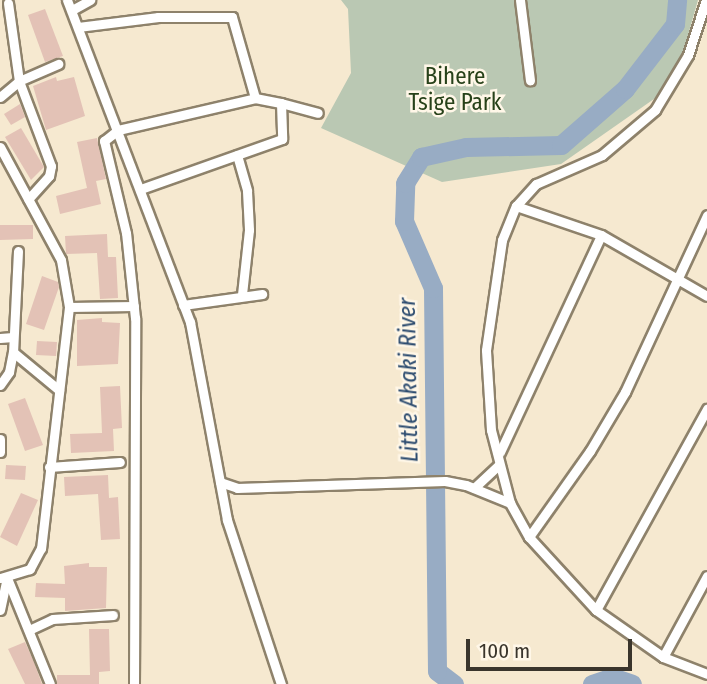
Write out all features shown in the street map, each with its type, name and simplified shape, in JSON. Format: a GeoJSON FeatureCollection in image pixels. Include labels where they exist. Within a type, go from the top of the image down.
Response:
{"type":"FeatureCollection","features":[{"type":"Feature","properties":{"kind":"street"},"geometry":{"type":"LineString","coordinates":[[67,0],[192,329],[227,520],[281,684]]}},
{"type":"Feature","properties":{"kind":"street"},"geometry":{"type":"LineString","coordinates":[[72,10],[90,0]]}},
{"type":"Feature","properties":{"kind":"street"},"geometry":{"type":"LineString","coordinates":[[520,0],[530,80]]}},
{"type":"Feature","properties":{"kind":"street"},"geometry":{"type":"LineString","coordinates":[[500,452],[491,430],[486,350],[502,240],[516,206],[536,184],[602,156],[655,110],[688,55],[706,0]]}},
{"type":"Feature","properties":{"kind":"street"},"geometry":{"type":"LineString","coordinates":[[8,3],[19,81],[51,166],[49,176],[28,199]]}},
{"type":"Feature","properties":{"kind":"street"},"geometry":{"type":"LineString","coordinates":[[78,27],[158,17],[232,18],[255,98]]}},
{"type":"Feature","properties":{"kind":"street"},"geometry":{"type":"LineString","coordinates":[[0,97],[19,81],[58,64]]}},
{"type":"Feature","properties":{"kind":"street"},"geometry":{"type":"LineString","coordinates":[[134,684],[138,530],[134,306],[126,233],[105,148],[107,136],[118,130],[255,98],[318,113]]}},
{"type":"Feature","properties":{"kind":"street"},"geometry":{"type":"LineString","coordinates":[[141,189],[284,138],[281,103]]}},
{"type":"Feature","properties":{"kind":"street"},"geometry":{"type":"LineString","coordinates":[[0,147],[61,260],[69,307],[38,555],[30,569],[4,578]]}},
{"type":"Feature","properties":{"kind":"street"},"geometry":{"type":"LineString","coordinates":[[237,155],[247,191],[249,230],[242,294]]}},
{"type":"Feature","properties":{"kind":"street"},"geometry":{"type":"LineString","coordinates":[[516,206],[601,235],[707,296]]}},
{"type":"Feature","properties":{"kind":"street"},"geometry":{"type":"LineString","coordinates":[[528,537],[618,404],[679,280],[707,215]]}},
{"type":"Feature","properties":{"kind":"street"},"geometry":{"type":"LineString","coordinates":[[601,235],[500,452],[499,465],[510,503],[528,537],[596,610],[663,657],[707,674]]}},
{"type":"Feature","properties":{"kind":"street"},"geometry":{"type":"LineString","coordinates":[[0,385],[9,372],[13,352],[18,251]]}},
{"type":"Feature","properties":{"kind":"street"},"geometry":{"type":"LineString","coordinates":[[183,305],[262,293]]}},
{"type":"Feature","properties":{"kind":"street"},"geometry":{"type":"LineString","coordinates":[[69,307],[134,306]]}},
{"type":"Feature","properties":{"kind":"street"},"geometry":{"type":"LineString","coordinates":[[0,338],[13,337]]}},
{"type":"Feature","properties":{"kind":"street"},"geometry":{"type":"LineString","coordinates":[[13,352],[58,390]]}},
{"type":"Feature","properties":{"kind":"street"},"geometry":{"type":"LineString","coordinates":[[596,610],[707,409]]}},
{"type":"Feature","properties":{"kind":"street"},"geometry":{"type":"LineString","coordinates":[[0,439],[0,452]]}},
{"type":"Feature","properties":{"kind":"street"},"geometry":{"type":"LineString","coordinates":[[49,467],[120,462]]}},
{"type":"Feature","properties":{"kind":"street"},"geometry":{"type":"LineString","coordinates":[[474,488],[499,465]]}},
{"type":"Feature","properties":{"kind":"street"},"geometry":{"type":"LineString","coordinates":[[220,482],[237,488],[445,481],[474,488],[510,503]]}},
{"type":"Feature","properties":{"kind":"street"},"geometry":{"type":"LineString","coordinates":[[663,657],[707,576]]}},
{"type":"Feature","properties":{"kind":"street"},"geometry":{"type":"LineString","coordinates":[[0,610],[4,578]]}},
{"type":"Feature","properties":{"kind":"street"},"geometry":{"type":"LineString","coordinates":[[4,578],[29,630],[50,684]]}},
{"type":"Feature","properties":{"kind":"street"},"geometry":{"type":"LineString","coordinates":[[29,630],[53,619],[113,615]]}},
{"type":"Feature","properties":{"kind":"green space","name":"Bihere Tsige Park"},"geometry":{"type":"Polygon","coordinates":[[[341,0],[698,0],[674,85],[561,164],[442,182],[321,128],[351,73],[348,9],[341,0]]]}},
{"type":"Feature","properties":{"kind":"building"},"geometry":{"type":"Polygon","coordinates":[[[45,9],[63,56],[45,62],[28,15],[45,9]]]}},
{"type":"Feature","properties":{"kind":"building"},"geometry":{"type":"Polygon","coordinates":[[[56,77],[57,81],[74,77],[85,116],[46,130],[33,86],[56,77]]]}},
{"type":"Feature","properties":{"kind":"building"},"geometry":{"type":"Polygon","coordinates":[[[20,104],[25,117],[11,125],[4,114],[20,104]]]}},
{"type":"Feature","properties":{"kind":"building"},"geometry":{"type":"Polygon","coordinates":[[[21,128],[44,167],[31,180],[5,137],[21,128]]]}},
{"type":"Feature","properties":{"kind":"building"},"geometry":{"type":"Polygon","coordinates":[[[97,138],[106,179],[96,181],[101,204],[60,214],[56,196],[87,188],[77,142],[97,138]]]}},
{"type":"Feature","properties":{"kind":"building"},"geometry":{"type":"Polygon","coordinates":[[[0,225],[33,225],[33,239],[0,240],[0,225]]]}},
{"type":"Feature","properties":{"kind":"building"},"geometry":{"type":"Polygon","coordinates":[[[107,234],[108,257],[116,257],[118,298],[100,299],[97,253],[66,254],[65,236],[107,234]]]}},
{"type":"Feature","properties":{"kind":"building"},"geometry":{"type":"Polygon","coordinates":[[[42,276],[58,282],[59,287],[44,330],[26,324],[42,276]]]}},
{"type":"Feature","properties":{"kind":"building"},"geometry":{"type":"Polygon","coordinates":[[[102,318],[102,322],[120,323],[118,364],[77,366],[77,320],[102,318]]]}},
{"type":"Feature","properties":{"kind":"building"},"geometry":{"type":"Polygon","coordinates":[[[37,341],[57,342],[56,356],[36,355],[37,341]]]}},
{"type":"Feature","properties":{"kind":"building"},"geometry":{"type":"Polygon","coordinates":[[[120,386],[122,428],[113,429],[114,451],[71,453],[70,434],[102,433],[100,387],[120,386]]]}},
{"type":"Feature","properties":{"kind":"building"},"geometry":{"type":"Polygon","coordinates":[[[25,398],[43,445],[25,451],[8,404],[25,398]]]}},
{"type":"Feature","properties":{"kind":"building"},"geometry":{"type":"Polygon","coordinates":[[[6,465],[26,466],[25,480],[5,479],[6,465]]]}},
{"type":"Feature","properties":{"kind":"building"},"geometry":{"type":"Polygon","coordinates":[[[108,475],[109,498],[118,497],[120,539],[101,540],[98,494],[65,496],[64,477],[108,475]]]}},
{"type":"Feature","properties":{"kind":"building"},"geometry":{"type":"Polygon","coordinates":[[[21,493],[38,500],[17,546],[0,537],[21,493]]]}},
{"type":"Feature","properties":{"kind":"building"},"geometry":{"type":"Polygon","coordinates":[[[89,563],[89,567],[107,567],[106,608],[65,611],[65,598],[35,597],[36,583],[65,584],[64,566],[89,563]]]}},
{"type":"Feature","properties":{"kind":"building"},"geometry":{"type":"Polygon","coordinates":[[[89,629],[109,629],[110,671],[99,672],[99,684],[57,684],[57,675],[90,675],[89,629]]]}},
{"type":"Feature","properties":{"kind":"building"},"geometry":{"type":"Polygon","coordinates":[[[25,642],[42,684],[25,684],[8,649],[25,642]]]}},
{"type":"Feature","properties":{"kind":"waterway","name":"Little Akaki River"},"geometry":{"type":"LineString","coordinates":[[454,684],[437,671],[433,288],[404,221],[405,183],[421,157],[466,147],[561,145],[625,89],[675,24],[677,0]]}},
{"type":"Feature","properties":{"kind":"waterway","name":"Little Akaki River"},"geometry":{"type":"LineString","coordinates":[[592,684],[612,677],[632,684]]}}]}
